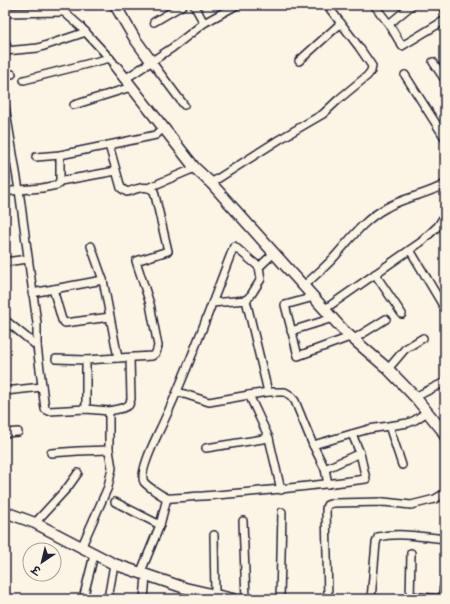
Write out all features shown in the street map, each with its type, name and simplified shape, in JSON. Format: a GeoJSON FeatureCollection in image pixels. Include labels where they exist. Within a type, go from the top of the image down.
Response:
{"type":"FeatureCollection","features":[{"type":"Feature","properties":{"kind":"street"},"geometry":{"type":"LineString","coordinates":[[56,5],[86,32],[113,62],[195,168],[211,183],[352,338],[388,369],[415,397],[444,432]]}},
{"type":"Feature","properties":{"kind":"street"},"geometry":{"type":"LineString","coordinates":[[115,5],[135,40],[184,105]]}},
{"type":"Feature","properties":{"kind":"street"},"geometry":{"type":"LineString","coordinates":[[154,22],[183,5]]}},
{"type":"Feature","properties":{"kind":"street"},"geometry":{"type":"LineString","coordinates":[[194,5],[204,23]]}},
{"type":"Feature","properties":{"kind":"street"},"geometry":{"type":"LineString","coordinates":[[74,105],[128,83],[151,61],[172,48],[204,23],[237,5]]}},
{"type":"Feature","properties":{"kind":"street"},"geometry":{"type":"LineString","coordinates":[[211,183],[280,139],[323,114],[371,71],[372,66],[327,5]]}},
{"type":"Feature","properties":{"kind":"street"},"geometry":{"type":"LineString","coordinates":[[374,5],[389,24],[402,46],[445,20]]}},
{"type":"Feature","properties":{"kind":"street"},"geometry":{"type":"LineString","coordinates":[[389,24],[412,5]]}},
{"type":"Feature","properties":{"kind":"street"},"geometry":{"type":"LineString","coordinates":[[441,5],[445,10]]}},
{"type":"Feature","properties":{"kind":"street"},"geometry":{"type":"LineString","coordinates":[[5,13],[64,12]]}},
{"type":"Feature","properties":{"kind":"street"},"geometry":{"type":"LineString","coordinates":[[299,61],[341,22]]}},
{"type":"Feature","properties":{"kind":"street"},"geometry":{"type":"LineString","coordinates":[[5,41],[7,51],[38,48],[86,32]]}},
{"type":"Feature","properties":{"kind":"street"},"geometry":{"type":"LineString","coordinates":[[24,80],[113,62]]}},
{"type":"Feature","properties":{"kind":"street"},"geometry":{"type":"LineString","coordinates":[[434,62],[445,80]]}},
{"type":"Feature","properties":{"kind":"street"},"geometry":{"type":"LineString","coordinates":[[405,75],[445,138]]}},
{"type":"Feature","properties":{"kind":"street"},"geometry":{"type":"LineString","coordinates":[[5,108],[19,190],[37,323],[37,346],[45,409],[49,411],[86,409],[109,411],[123,408],[128,405],[131,399],[130,358]]}},
{"type":"Feature","properties":{"kind":"street"},"geometry":{"type":"LineString","coordinates":[[36,157],[60,155],[156,135],[163,128]]}},
{"type":"Feature","properties":{"kind":"street"},"geometry":{"type":"LineString","coordinates":[[109,145],[121,188],[127,192],[145,187],[150,188],[195,168]]}},
{"type":"Feature","properties":{"kind":"street"},"geometry":{"type":"LineString","coordinates":[[5,154],[13,153]]}},
{"type":"Feature","properties":{"kind":"street"},"geometry":{"type":"LineString","coordinates":[[60,155],[60,181]]}},
{"type":"Feature","properties":{"kind":"street"},"geometry":{"type":"LineString","coordinates":[[5,192],[42,188],[57,185],[60,181],[116,171]]}},
{"type":"Feature","properties":{"kind":"street"},"geometry":{"type":"LineString","coordinates":[[304,286],[336,256],[357,231],[385,208],[401,200],[445,184]]}},
{"type":"Feature","properties":{"kind":"street"},"geometry":{"type":"LineString","coordinates":[[56,359],[86,360],[130,358],[152,356],[156,353],[158,346],[150,304],[136,261],[168,251],[154,192],[150,188]]}},
{"type":"Feature","properties":{"kind":"street"},"geometry":{"type":"LineString","coordinates":[[325,309],[410,250],[438,226],[445,215]]}},
{"type":"Feature","properties":{"kind":"street"},"geometry":{"type":"LineString","coordinates":[[91,246],[103,280],[118,358]]}},
{"type":"Feature","properties":{"kind":"street"},"geometry":{"type":"LineString","coordinates":[[212,303],[246,300],[261,279],[259,267],[234,246],[212,303],[178,392],[152,448],[142,476],[143,481],[147,485],[167,498],[281,490],[366,479],[360,453],[352,434]]}},
{"type":"Feature","properties":{"kind":"street"},"geometry":{"type":"LineString","coordinates":[[410,250],[445,310]]}},
{"type":"Feature","properties":{"kind":"street"},"geometry":{"type":"LineString","coordinates":[[259,267],[274,253]]}},
{"type":"Feature","properties":{"kind":"street"},"geometry":{"type":"LineString","coordinates":[[5,262],[28,259]]}},
{"type":"Feature","properties":{"kind":"street"},"geometry":{"type":"LineString","coordinates":[[375,274],[402,314]]}},
{"type":"Feature","properties":{"kind":"street"},"geometry":{"type":"LineString","coordinates":[[32,292],[103,280]]}},
{"type":"Feature","properties":{"kind":"street"},"geometry":{"type":"LineString","coordinates":[[54,289],[62,320],[65,323],[110,317]]}},
{"type":"Feature","properties":{"kind":"street"},"geometry":{"type":"LineString","coordinates":[[314,297],[285,305],[298,356],[352,338],[386,319]]}},
{"type":"Feature","properties":{"kind":"street"},"geometry":{"type":"LineString","coordinates":[[246,300],[268,392]]}},
{"type":"Feature","properties":{"kind":"street"},"geometry":{"type":"LineString","coordinates":[[291,331],[333,318]]}},
{"type":"Feature","properties":{"kind":"street"},"geometry":{"type":"LineString","coordinates":[[5,320],[37,346]]}},
{"type":"Feature","properties":{"kind":"street"},"geometry":{"type":"LineString","coordinates":[[388,369],[405,349],[423,338]]}},
{"type":"Feature","properties":{"kind":"street"},"geometry":{"type":"LineString","coordinates":[[86,360],[86,409]]}},
{"type":"Feature","properties":{"kind":"street"},"geometry":{"type":"LineString","coordinates":[[415,397],[445,382]]}},
{"type":"Feature","properties":{"kind":"street"},"geometry":{"type":"LineString","coordinates":[[5,391],[42,387]]}},
{"type":"Feature","properties":{"kind":"street"},"geometry":{"type":"LineString","coordinates":[[178,392],[209,402],[268,392],[285,392],[290,395],[295,401],[313,445],[325,469],[328,484]]}},
{"type":"Feature","properties":{"kind":"street"},"geometry":{"type":"LineString","coordinates":[[249,395],[269,438],[281,490]]}},
{"type":"Feature","properties":{"kind":"street"},"geometry":{"type":"LineString","coordinates":[[82,548],[108,487],[112,468],[109,450],[109,411]]}},
{"type":"Feature","properties":{"kind":"street"},"geometry":{"type":"LineString","coordinates":[[313,445],[352,434],[408,423],[427,412]]}},
{"type":"Feature","properties":{"kind":"street"},"geometry":{"type":"LineString","coordinates":[[389,426],[402,465]]}},
{"type":"Feature","properties":{"kind":"street"},"geometry":{"type":"LineString","coordinates":[[5,433],[18,432]]}},
{"type":"Feature","properties":{"kind":"street"},"geometry":{"type":"LineString","coordinates":[[206,448],[269,438]]}},
{"type":"Feature","properties":{"kind":"street"},"geometry":{"type":"LineString","coordinates":[[51,453],[109,450]]}},
{"type":"Feature","properties":{"kind":"street"},"geometry":{"type":"LineString","coordinates":[[325,469],[360,453]]}},
{"type":"Feature","properties":{"kind":"street"},"geometry":{"type":"LineString","coordinates":[[35,523],[68,487],[78,472]]}},
{"type":"Feature","properties":{"kind":"street"},"geometry":{"type":"LineString","coordinates":[[328,599],[327,505],[333,503],[384,502],[411,505],[435,499],[445,493]]}},
{"type":"Feature","properties":{"kind":"street"},"geometry":{"type":"LineString","coordinates":[[144,599],[143,575],[160,525],[167,498]]}},
{"type":"Feature","properties":{"kind":"street"},"geometry":{"type":"LineString","coordinates":[[115,502],[160,525]]}},
{"type":"Feature","properties":{"kind":"street"},"geometry":{"type":"LineString","coordinates":[[5,512],[35,523],[94,555],[114,564],[185,588],[233,599]]}},
{"type":"Feature","properties":{"kind":"street"},"geometry":{"type":"LineString","coordinates":[[280,599],[282,512]]}},
{"type":"Feature","properties":{"kind":"street"},"geometry":{"type":"LineString","coordinates":[[243,521],[246,599]]}},
{"type":"Feature","properties":{"kind":"street"},"geometry":{"type":"LineString","coordinates":[[214,535],[215,594]]}},
{"type":"Feature","properties":{"kind":"street"},"geometry":{"type":"LineString","coordinates":[[371,599],[376,543],[378,537],[405,535],[445,538]]}},
{"type":"Feature","properties":{"kind":"street"},"geometry":{"type":"LineString","coordinates":[[411,553],[410,598],[443,599],[445,579]]}},
{"type":"Feature","properties":{"kind":"street"},"geometry":{"type":"LineString","coordinates":[[83,599],[94,555]]}},
{"type":"Feature","properties":{"kind":"street"},"geometry":{"type":"LineString","coordinates":[[108,599],[114,564]]}}]}
